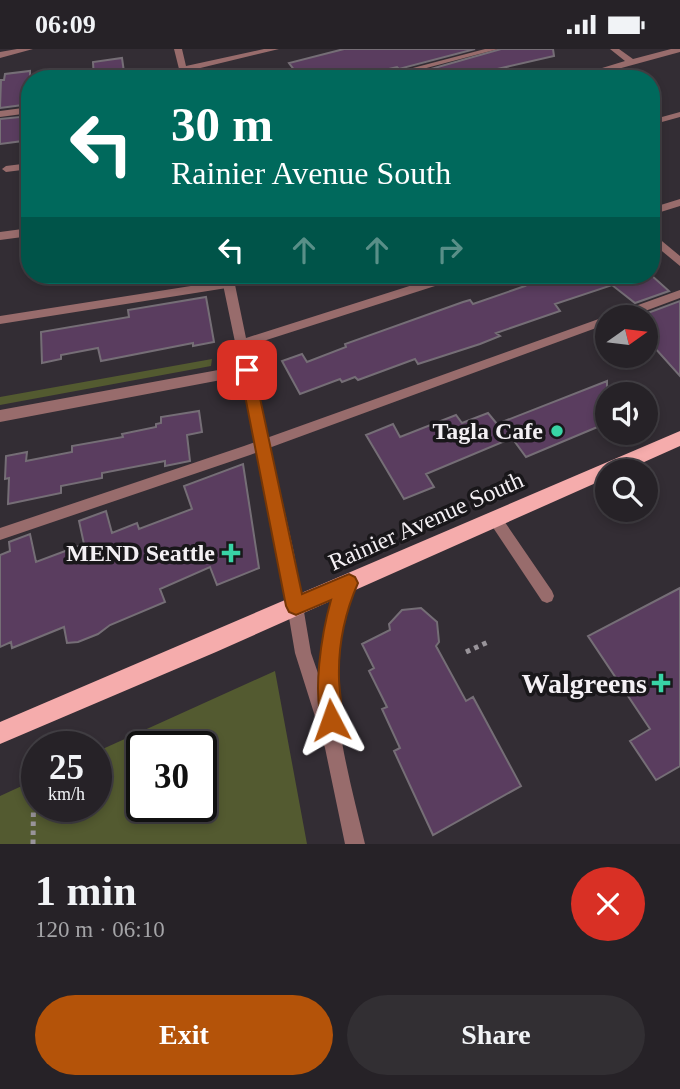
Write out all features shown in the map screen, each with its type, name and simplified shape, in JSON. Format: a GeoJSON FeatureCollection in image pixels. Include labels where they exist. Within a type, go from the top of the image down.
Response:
{"type":"FeatureCollection","features":[{"type":"Feature","properties":{"kind":"main road","name":"Rainier Avenue South"},"geometry":{"type":"LineString","coordinates":[[0,733],[680,438]]}},
{"type":"Feature","properties":{"kind":"street"},"geometry":{"type":"LineString","coordinates":[[0,55],[29,49]]}},
{"type":"Feature","properties":{"kind":"street"},"geometry":{"type":"LineString","coordinates":[[178,49],[183,70]]}},
{"type":"Feature","properties":{"kind":"street"},"geometry":{"type":"LineString","coordinates":[[199,70],[275,49]]}},
{"type":"Feature","properties":{"kind":"street"},"geometry":{"type":"LineString","coordinates":[[614,49],[631,62]]}},
{"type":"Feature","properties":{"kind":"street"},"geometry":{"type":"LineString","coordinates":[[602,70],[680,49]]}},
{"type":"Feature","properties":{"kind":"street"},"geometry":{"type":"LineString","coordinates":[[0,114],[21,111]]}},
{"type":"Feature","properties":{"kind":"street"},"geometry":{"type":"LineString","coordinates":[[660,209],[680,202]]}},
{"type":"Feature","properties":{"kind":"street"},"geometry":{"type":"LineString","coordinates":[[0,236],[21,233]]}},
{"type":"Feature","properties":{"kind":"street"},"geometry":{"type":"LineString","coordinates":[[660,244],[680,263]]}},
{"type":"Feature","properties":{"kind":"street"},"geometry":{"type":"LineString","coordinates":[[229,284],[310,681],[334,747]]}},
{"type":"Feature","properties":{"kind":"street"},"geometry":{"type":"LineString","coordinates":[[241,344],[428,284]]}},
{"type":"Feature","properties":{"kind":"street"},"geometry":{"type":"LineString","coordinates":[[0,416],[247,370]]}},
{"type":"Feature","properties":{"kind":"street"},"geometry":{"type":"LineString","coordinates":[[349,583],[341,599],[331,640],[329,692],[334,747],[355,844]]}},
{"type":"Feature","properties":{"kind":"lane"},"geometry":{"type":"LineString","coordinates":[[411,70],[494,49]]}},
{"type":"Feature","properties":{"kind":"lane"},"geometry":{"type":"LineString","coordinates":[[660,120],[680,114]]}},
{"type":"Feature","properties":{"kind":"lane"},"geometry":{"type":"LineString","coordinates":[[6,169],[21,167]]}},
{"type":"Feature","properties":{"kind":"lane"},"geometry":{"type":"LineString","coordinates":[[0,320],[205,284]]}},
{"type":"Feature","properties":{"kind":"lane"},"geometry":{"type":"LineString","coordinates":[[650,305],[680,294]]}},
{"type":"Feature","properties":{"kind":"lane"},"geometry":{"type":"LineString","coordinates":[[0,534],[263,445],[595,324]]}},
{"type":"Feature","properties":{"kind":"lane"},"geometry":{"type":"LineString","coordinates":[[495,519],[547,596]]}},
{"type":"Feature","properties":{"kind":"path"},"geometry":{"type":"LineString","coordinates":[[466,652],[488,642]]}},
{"type":"Feature","properties":{"kind":"path"},"geometry":{"type":"LineString","coordinates":[[33,822],[33,844]]}},
{"type":"Feature","properties":{"kind":"green space"},"geometry":{"type":"Polygon","coordinates":[[[212,359],[211,366],[0,405],[0,397],[212,359]]]}},
{"type":"Feature","properties":{"kind":"green space"},"geometry":{"type":"Polygon","coordinates":[[[275,671],[307,844],[0,844],[0,796],[21,786],[21,822],[112,822],[112,745],[126,738],[126,822],[217,822],[217,731],[142,731],[275,671]]]}},
{"type":"Feature","properties":{"kind":"building"},"geometry":{"type":"Polygon","coordinates":[[[344,49],[475,49],[399,69],[294,70],[289,63],[344,49]]]}},
{"type":"Feature","properties":{"kind":"building"},"geometry":{"type":"Polygon","coordinates":[[[501,49],[553,49],[554,56],[493,70],[427,70],[501,49]]]}},
{"type":"Feature","properties":{"kind":"building"},"geometry":{"type":"Polygon","coordinates":[[[122,58],[124,70],[93,70],[93,62],[122,58]]]}},
{"type":"Feature","properties":{"kind":"building"},"geometry":{"type":"Polygon","coordinates":[[[21,72],[21,105],[0,108],[1,80],[4,80],[5,74],[21,72]]]}},
{"type":"Feature","properties":{"kind":"building"},"geometry":{"type":"Polygon","coordinates":[[[21,117],[21,141],[0,144],[0,119],[21,117]]]}},
{"type":"Feature","properties":{"kind":"building"},"geometry":{"type":"Polygon","coordinates":[[[660,283],[669,291],[635,303],[612,285],[555,304],[560,311],[496,333],[500,336],[480,344],[418,364],[415,359],[358,380],[355,377],[342,382],[340,379],[300,394],[282,361],[302,354],[307,362],[346,347],[345,344],[463,302],[470,300],[473,304],[525,286],[523,284],[660,283]]]}},
{"type":"Feature","properties":{"kind":"building"},"geometry":{"type":"Polygon","coordinates":[[[206,297],[214,342],[193,346],[193,343],[101,361],[98,348],[61,355],[61,359],[42,363],[41,332],[129,317],[128,310],[206,297]]]}},
{"type":"Feature","properties":{"kind":"building"},"geometry":{"type":"Polygon","coordinates":[[[680,301],[680,376],[658,351],[658,309],[680,301]]]}},
{"type":"Feature","properties":{"kind":"building"},"geometry":{"type":"Polygon","coordinates":[[[595,386],[595,428],[526,457],[512,438],[426,474],[434,487],[404,499],[366,435],[393,424],[400,437],[456,415],[462,423],[488,413],[497,424],[595,386]]]}},
{"type":"Feature","properties":{"kind":"building"},"geometry":{"type":"Polygon","coordinates":[[[199,411],[202,432],[187,435],[190,461],[165,466],[165,461],[102,473],[102,478],[61,486],[61,493],[8,504],[6,456],[27,452],[26,461],[72,452],[72,446],[123,437],[122,434],[156,427],[156,424],[161,423],[161,417],[199,411]]]}},
{"type":"Feature","properties":{"kind":"building"},"geometry":{"type":"Polygon","coordinates":[[[243,464],[259,568],[217,585],[210,567],[160,589],[165,602],[78,642],[67,643],[64,627],[12,648],[11,642],[0,647],[0,555],[10,551],[9,542],[30,534],[36,562],[84,544],[79,521],[106,511],[112,533],[137,523],[139,529],[192,509],[184,486],[243,464]]]}},
{"type":"Feature","properties":{"kind":"building","name":"Walgreens"},"geometry":{"type":"Polygon","coordinates":[[[680,588],[680,766],[656,780],[630,741],[650,729],[588,636],[680,588]]]}},
{"type":"Feature","properties":{"kind":"building"},"geometry":{"type":"Polygon","coordinates":[[[421,608],[437,622],[439,642],[436,646],[466,701],[473,697],[521,786],[433,835],[394,751],[400,748],[382,709],[387,707],[369,671],[374,668],[362,644],[390,630],[389,624],[402,610],[421,608]]]}},
{"type":"Feature","properties":{"kind":"place","name":"Tagla Cafe"},"geometry":{"type":"Point","coordinates":[557,431]}},
{"type":"Feature","properties":{"kind":"place","name":"MEND Seattle"},"geometry":{"type":"Point","coordinates":[231,553]}},
{"type":"Feature","properties":{"kind":"place","name":"Walgreens"},"geometry":{"type":"Point","coordinates":[661,683]}},
{"type":"Feature","properties":{"kind":"route"},"geometry":{"type":"LineString","coordinates":[[247,370],[296,606],[349,583],[332,630],[329,664],[331,720]]}}]}
